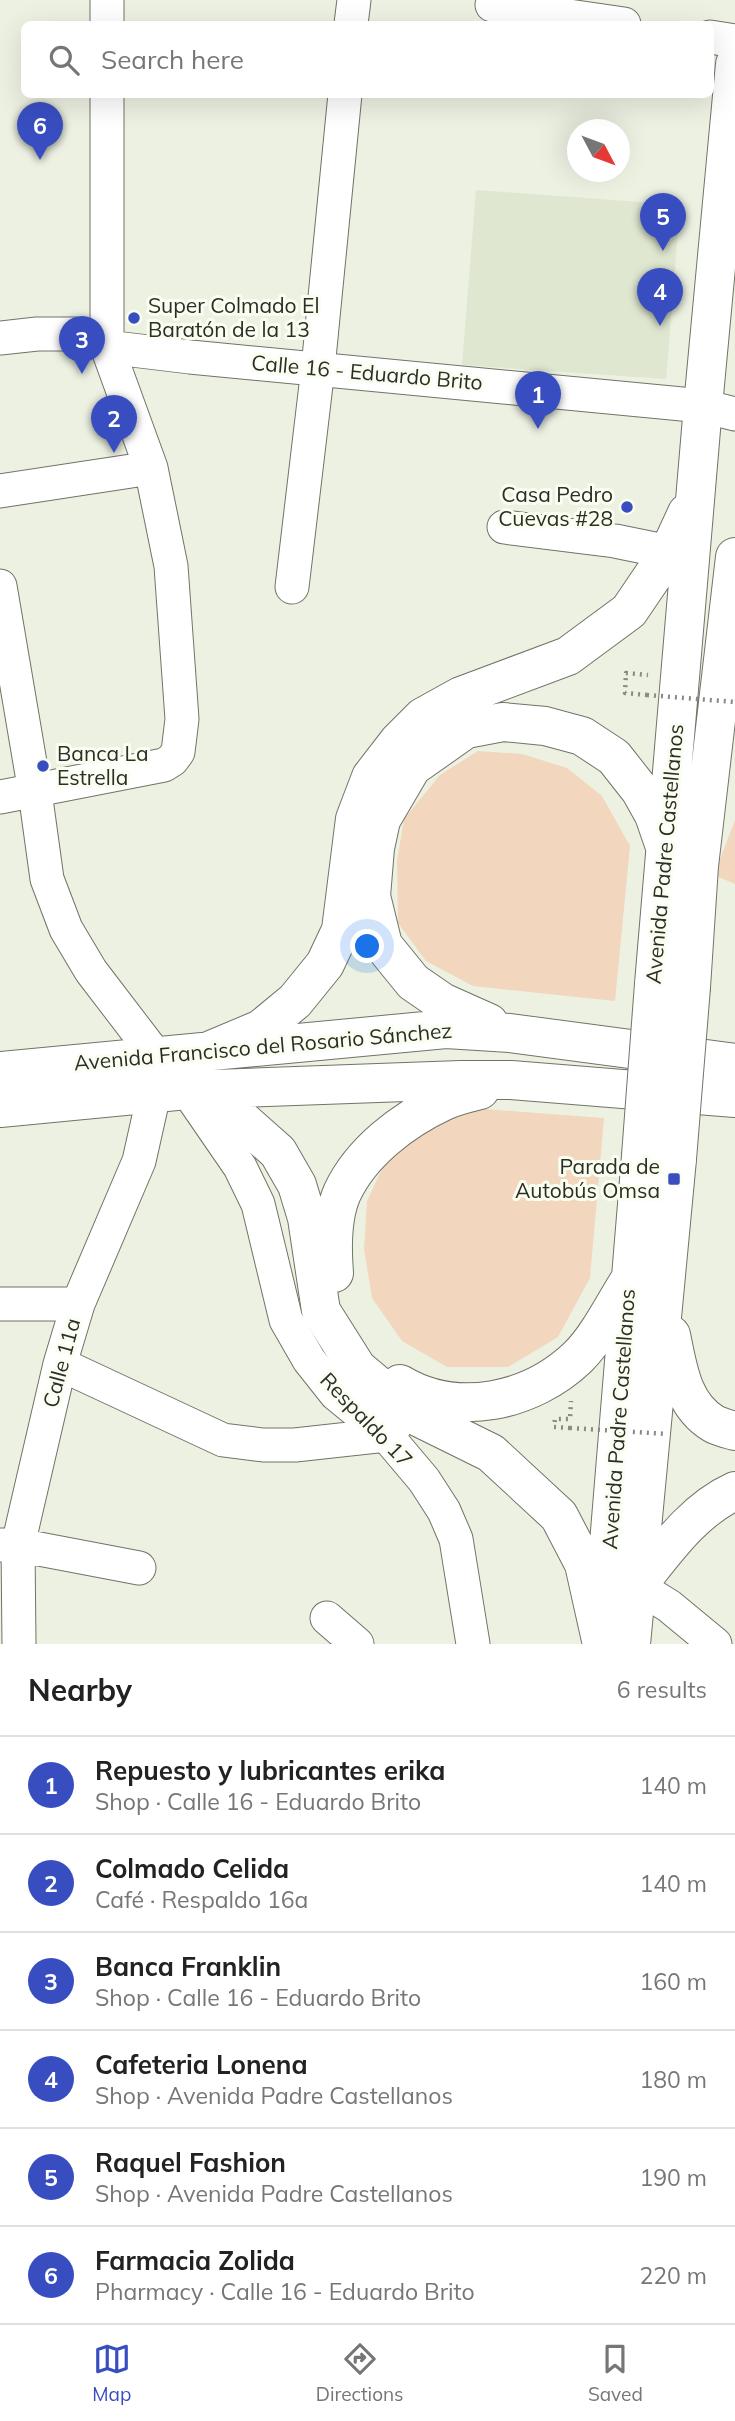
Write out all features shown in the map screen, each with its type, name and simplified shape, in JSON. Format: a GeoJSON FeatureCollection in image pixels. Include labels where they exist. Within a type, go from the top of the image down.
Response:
{"type":"FeatureCollection","features":[{"type":"Feature","properties":{"kind":"main road","name":"Avenida Padre Castellanos"},"geometry":{"type":"LineString","coordinates":[[611,1642],[629,1281],[659,1158],[691,987],[682,857],[664,686],[697,492],[719,410],[735,64]]}},
{"type":"Feature","properties":{"kind":"main road"},"geometry":{"type":"LineString","coordinates":[[204,1053],[261,1029],[295,1001],[325,964],[341,930],[355,819],[371,777],[398,741],[424,716],[461,696],[568,656],[629,611],[669,552],[697,492]]}},
{"type":"Feature","properties":{"kind":"main road","name":"Avenida Padre Castellanos"},"geometry":{"type":"LineString","coordinates":[[611,1642],[637,1586],[664,1297],[654,984],[682,857],[735,557]]}},
{"type":"Feature","properties":{"kind":"main road"},"geometry":{"type":"LineString","coordinates":[[510,1033],[442,1002],[413,982],[383,945],[371,896],[375,848],[381,820],[412,767],[466,729],[503,722],[545,726],[582,736],[614,757],[640,790],[682,857],[735,799]]}},
{"type":"Feature","properties":{"kind":"main road","name":"Avenida Francisco del Rosario Sánchez"},"geometry":{"type":"LineString","coordinates":[[0,1071],[446,1029],[510,1033],[735,1063]]}},
{"type":"Feature","properties":{"kind":"main road"},"geometry":{"type":"LineString","coordinates":[[410,1416],[402,1385],[363,1348],[342,1313],[333,1271],[335,1222],[341,1195],[360,1163],[396,1130],[444,1101],[511,1080]]}},
{"type":"Feature","properties":{"kind":"main road","name":"Avenida Francisco del Rosario Sánchez"},"geometry":{"type":"LineString","coordinates":[[0,1108],[170,1092],[511,1080],[735,1098]]}},
{"type":"Feature","properties":{"kind":"main road"},"geometry":{"type":"LineString","coordinates":[[170,1092],[225,1105],[278,1152],[297,1185],[307,1218],[321,1311],[357,1368],[410,1416],[491,1453],[559,1516],[584,1564],[611,1642]]}},
{"type":"Feature","properties":{"kind":"main road"},"geometry":{"type":"LineString","coordinates":[[410,1416],[510,1397],[546,1382],[578,1357],[629,1281]]}},
{"type":"Feature","properties":{"kind":"main road"},"geometry":{"type":"LineString","coordinates":[[664,1297],[681,1383],[694,1405],[714,1424],[735,1431]]}},
{"type":"Feature","properties":{"kind":"main road"},"geometry":{"type":"LineString","coordinates":[[637,1586],[686,1527],[735,1491]]}},
{"type":"Feature","properties":{"kind":"street"},"geometry":{"type":"LineString","coordinates":[[107,0],[107,21]]}},
{"type":"Feature","properties":{"kind":"street"},"geometry":{"type":"LineString","coordinates":[[351,21],[354,0]]}},
{"type":"Feature","properties":{"kind":"street"},"geometry":{"type":"LineString","coordinates":[[492,5],[603,21]]}},
{"type":"Feature","properties":{"kind":"street"},"geometry":{"type":"LineString","coordinates":[[714,38],[735,41]]}},
{"type":"Feature","properties":{"kind":"street"},"geometry":{"type":"LineString","coordinates":[[0,797],[164,765],[178,752],[182,719],[171,566],[151,468],[107,347],[107,98]]}},
{"type":"Feature","properties":{"kind":"street"},"geometry":{"type":"LineString","coordinates":[[292,587],[318,369],[345,98]]}},
{"type":"Feature","properties":{"kind":"street","name":"Calle 16 - Eduardo Brito"},"geometry":{"type":"LineString","coordinates":[[0,338],[75,334],[93,338],[107,347],[719,410]]}},
{"type":"Feature","properties":{"kind":"street"},"geometry":{"type":"LineString","coordinates":[[0,491],[151,468]]}},
{"type":"Feature","properties":{"kind":"street"},"geometry":{"type":"LineString","coordinates":[[504,527],[615,541],[669,552]]}},
{"type":"Feature","properties":{"kind":"street"},"geometry":{"type":"LineString","coordinates":[[0,586],[36,792],[47,879],[66,929],[91,971],[156,1056]]}},
{"type":"Feature","properties":{"kind":"street","name":"Calle 11a"},"geometry":{"type":"LineString","coordinates":[[19,1644],[9,1545],[78,1304],[170,1092]]}},
{"type":"Feature","properties":{"kind":"street"},"geometry":{"type":"LineString","coordinates":[[0,1304],[78,1304]]}},
{"type":"Feature","properties":{"kind":"street"},"geometry":{"type":"LineString","coordinates":[[60,1364],[223,1440],[263,1445],[295,1445],[410,1416]]}},
{"type":"Feature","properties":{"kind":"street","name":"Respaldo 17"},"geometry":{"type":"LineString","coordinates":[[410,1416],[424,1480],[444,1511],[456,1539],[473,1644]]}},
{"type":"Feature","properties":{"kind":"street"},"geometry":{"type":"LineString","coordinates":[[9,1545],[139,1568]]}},
{"type":"Feature","properties":{"kind":"street"},"geometry":{"type":"LineString","coordinates":[[637,1586],[668,1606],[715,1644]]}},
{"type":"Feature","properties":{"kind":"street"},"geometry":{"type":"LineString","coordinates":[[327,1618],[357,1644]]}},
{"type":"Feature","properties":{"kind":"path"},"geometry":{"type":"LineString","coordinates":[[664,686],[625,693],[626,673],[664,686],[735,702]]}},
{"type":"Feature","properties":{"kind":"path"},"geometry":{"type":"LineString","coordinates":[[571,1397],[570,1419],[555,1419],[554,1427],[667,1434]]}},
{"type":"Feature","properties":{"kind":"shaded area"},"geometry":{"type":"Polygon","coordinates":[[[476,190],[680,205],[666,379],[462,365],[476,190]]]}},
{"type":"Feature","properties":{"kind":"shaded area"},"geometry":{"type":"Polygon","coordinates":[[[478,751],[522,754],[567,768],[602,796],[630,846],[615,1001],[473,986],[426,961],[398,923],[397,861],[404,819],[440,775],[478,751]]]}},
{"type":"Feature","properties":{"kind":"shaded area"},"geometry":{"type":"Polygon","coordinates":[[[735,820],[735,884],[714,875],[735,820]]]}},
{"type":"Feature","properties":{"kind":"shaded area"},"geometry":{"type":"Polygon","coordinates":[[[484,1109],[604,1118],[590,1278],[558,1337],[508,1367],[447,1367],[402,1341],[372,1298],[364,1249],[367,1201],[387,1158],[433,1120],[484,1109]]]}},
{"type":"Feature","properties":{"kind":"place","name":"Farmacia Zolida"},"geometry":{"type":"Point","coordinates":[40,160]}},
{"type":"Feature","properties":{"kind":"place","name":"Raquel Fashion"},"geometry":{"type":"Point","coordinates":[663,251]}},
{"type":"Feature","properties":{"kind":"place","name":"Super Colmado El Baratón de la 13"},"geometry":{"type":"Point","coordinates":[134,318]}},
{"type":"Feature","properties":{"kind":"place","name":"Cafeteria Lonena"},"geometry":{"type":"Point","coordinates":[660,326]}},
{"type":"Feature","properties":{"kind":"place","name":"Banca Franklin"},"geometry":{"type":"Point","coordinates":[82,374]}},
{"type":"Feature","properties":{"kind":"place","name":"Repuesto y lubricantes erika"},"geometry":{"type":"Point","coordinates":[538,429]}},
{"type":"Feature","properties":{"kind":"place","name":"Colmado Celida"},"geometry":{"type":"Point","coordinates":[114,453]}},
{"type":"Feature","properties":{"kind":"place","name":"Casa Pedro Cuevas #28"},"geometry":{"type":"Point","coordinates":[627,507]}},
{"type":"Feature","properties":{"kind":"place","name":"Banca La Estrella"},"geometry":{"type":"Point","coordinates":[43,766]}},
{"type":"Feature","properties":{"kind":"place","name":"Parada de Autobús Omsa"},"geometry":{"type":"Point","coordinates":[674,1179]}}]}
